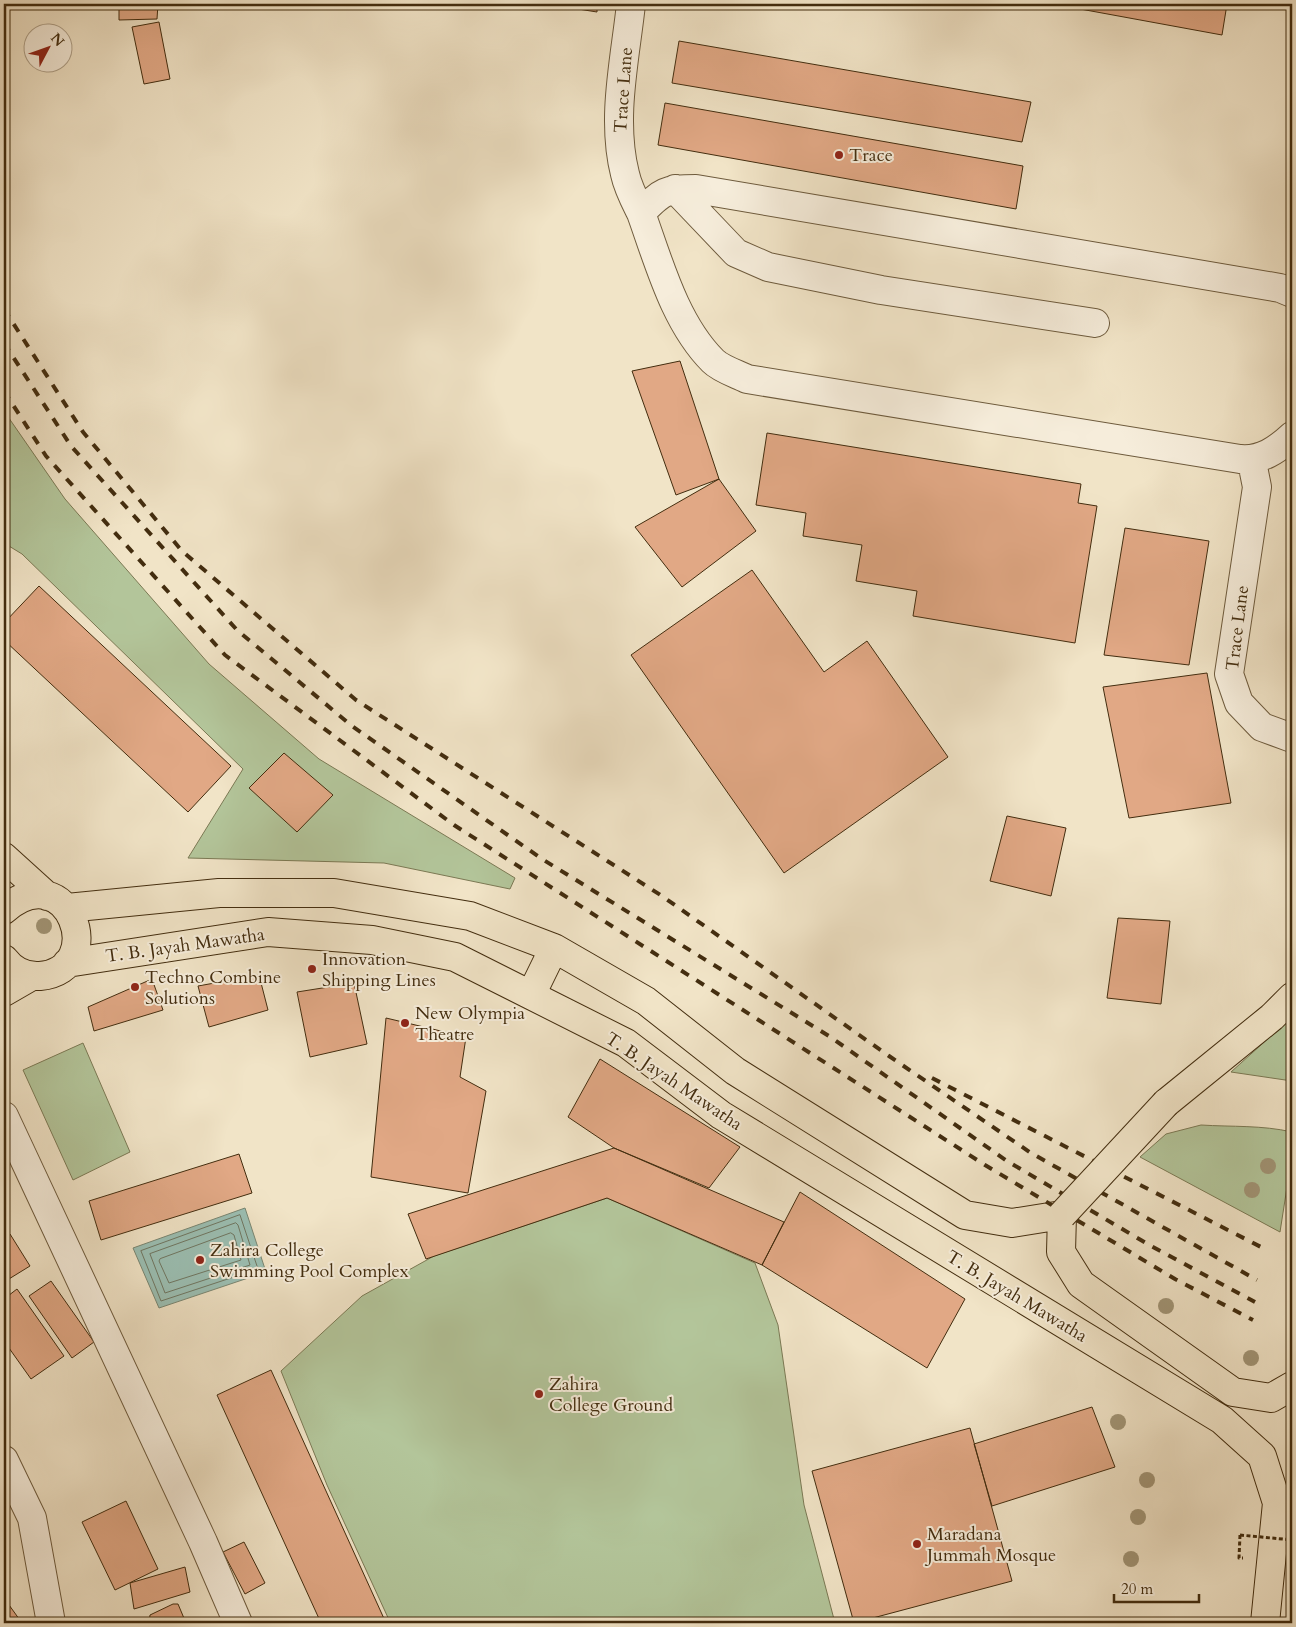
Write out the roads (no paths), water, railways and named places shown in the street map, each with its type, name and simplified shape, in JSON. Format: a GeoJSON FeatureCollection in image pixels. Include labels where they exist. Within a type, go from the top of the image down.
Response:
{"type":"FeatureCollection","features":[{"type":"Feature","properties":{"kind":"main road"},"geometry":{"type":"LineString","coordinates":[[4,857],[57,902],[75,920],[78,936],[75,950],[68,963],[50,975],[30,976],[11,968],[4,959]]}},
{"type":"Feature","properties":{"kind":"main road"},"geometry":{"type":"LineString","coordinates":[[4,910],[16,899],[31,895],[57,902],[219,893],[334,894],[470,916],[554,948],[646,1001],[735,1071],[965,1215],[1012,1223],[1062,1215],[1166,1103],[1272,1018],[1292,997]]}},
{"type":"Feature","properties":{"kind":"main road","name":"T. B. Jayah Mawatha"},"geometry":{"type":"LineString","coordinates":[[68,963],[268,932],[372,940],[455,957],[626,1043],[721,1115],[1222,1420],[1262,1456],[1276,1502],[1265,1623]]}},
{"type":"Feature","properties":{"kind":"main road"},"geometry":{"type":"LineString","coordinates":[[530,995],[554,948]]}},
{"type":"Feature","properties":{"kind":"main road"},"geometry":{"type":"LineString","coordinates":[[4,992],[30,976]]}},
{"type":"Feature","properties":{"kind":"main road"},"geometry":{"type":"LineString","coordinates":[[1062,1215],[1061,1252],[1081,1284],[1233,1392],[1271,1398],[1292,1386]]}},
{"type":"Feature","properties":{"kind":"main road"},"geometry":{"type":"LineString","coordinates":[[1222,1420],[1233,1392]]}},
{"type":"Feature","properties":{"kind":"street","name":"Trace Lane"},"geometry":{"type":"LineString","coordinates":[[631,4],[622,70],[619,133],[625,175],[670,292],[692,336],[715,362],[747,379],[1248,460],[1253,467],[1257,487],[1229,674],[1240,703],[1262,727],[1292,738]]}},
{"type":"Feature","properties":{"kind":"street"},"geometry":{"type":"LineString","coordinates":[[641,213],[658,194],[675,189],[696,189],[1280,288],[1292,293]]}},
{"type":"Feature","properties":{"kind":"street"},"geometry":{"type":"LineString","coordinates":[[675,189],[736,253],[768,267],[881,290],[1095,323]]}},
{"type":"Feature","properties":{"kind":"street"},"geometry":{"type":"LineString","coordinates":[[1248,460],[1269,454],[1292,436]]}},
{"type":"Feature","properties":{"kind":"street"},"geometry":{"type":"LineString","coordinates":[[4,1116],[203,1542],[238,1623]]}},
{"type":"Feature","properties":{"kind":"street"},"geometry":{"type":"LineString","coordinates":[[4,1460],[32,1518],[51,1623]]}},
{"type":"Feature","properties":{"kind":"water","name":"Zahira College Swimming Pool Complex"},"geometry":{"type":"Polygon","coordinates":[[[245,1208],[266,1272],[159,1308],[133,1248],[245,1208]]]}},
{"type":"Feature","properties":{"kind":"railway"},"geometry":{"type":"LineString","coordinates":[[4,309],[83,432],[182,551],[356,700],[662,896],[889,1056],[1031,1153],[1257,1280]]}},
{"type":"Feature","properties":{"kind":"railway"},"geometry":{"type":"LineString","coordinates":[[4,343],[71,446],[237,630],[352,726],[542,859],[829,1036],[1007,1161],[1151,1246],[1255,1302]]}},
{"type":"Feature","properties":{"kind":"railway"},"geometry":{"type":"LineString","coordinates":[[4,391],[46,456],[225,655],[454,825],[985,1165],[1175,1279],[1253,1320]]}},
{"type":"Feature","properties":{"kind":"railway"},"geometry":{"type":"LineString","coordinates":[[932,1078],[1261,1247]]}},
{"type":"Feature","properties":{"kind":"place","name":"Trace"},"geometry":{"type":"Point","coordinates":[839,155]}},
{"type":"Feature","properties":{"kind":"place","name":"Innovation Shipping Lines"},"geometry":{"type":"Point","coordinates":[312,969]}},
{"type":"Feature","properties":{"kind":"place","name":"Techno Combine Solutions"},"geometry":{"type":"Point","coordinates":[135,987]}},
{"type":"Feature","properties":{"kind":"place","name":"New Olympia Theatre"},"geometry":{"type":"Point","coordinates":[405,1023]}},
{"type":"Feature","properties":{"kind":"place","name":"Zahira College Swimming Pool Complex"},"geometry":{"type":"Point","coordinates":[200,1260]}},
{"type":"Feature","properties":{"kind":"place","name":"Zahira College Ground"},"geometry":{"type":"Point","coordinates":[539,1394]}},
{"type":"Feature","properties":{"kind":"place","name":"Maradana Jummah Mosque"},"geometry":{"type":"Point","coordinates":[917,1544]}}]}
